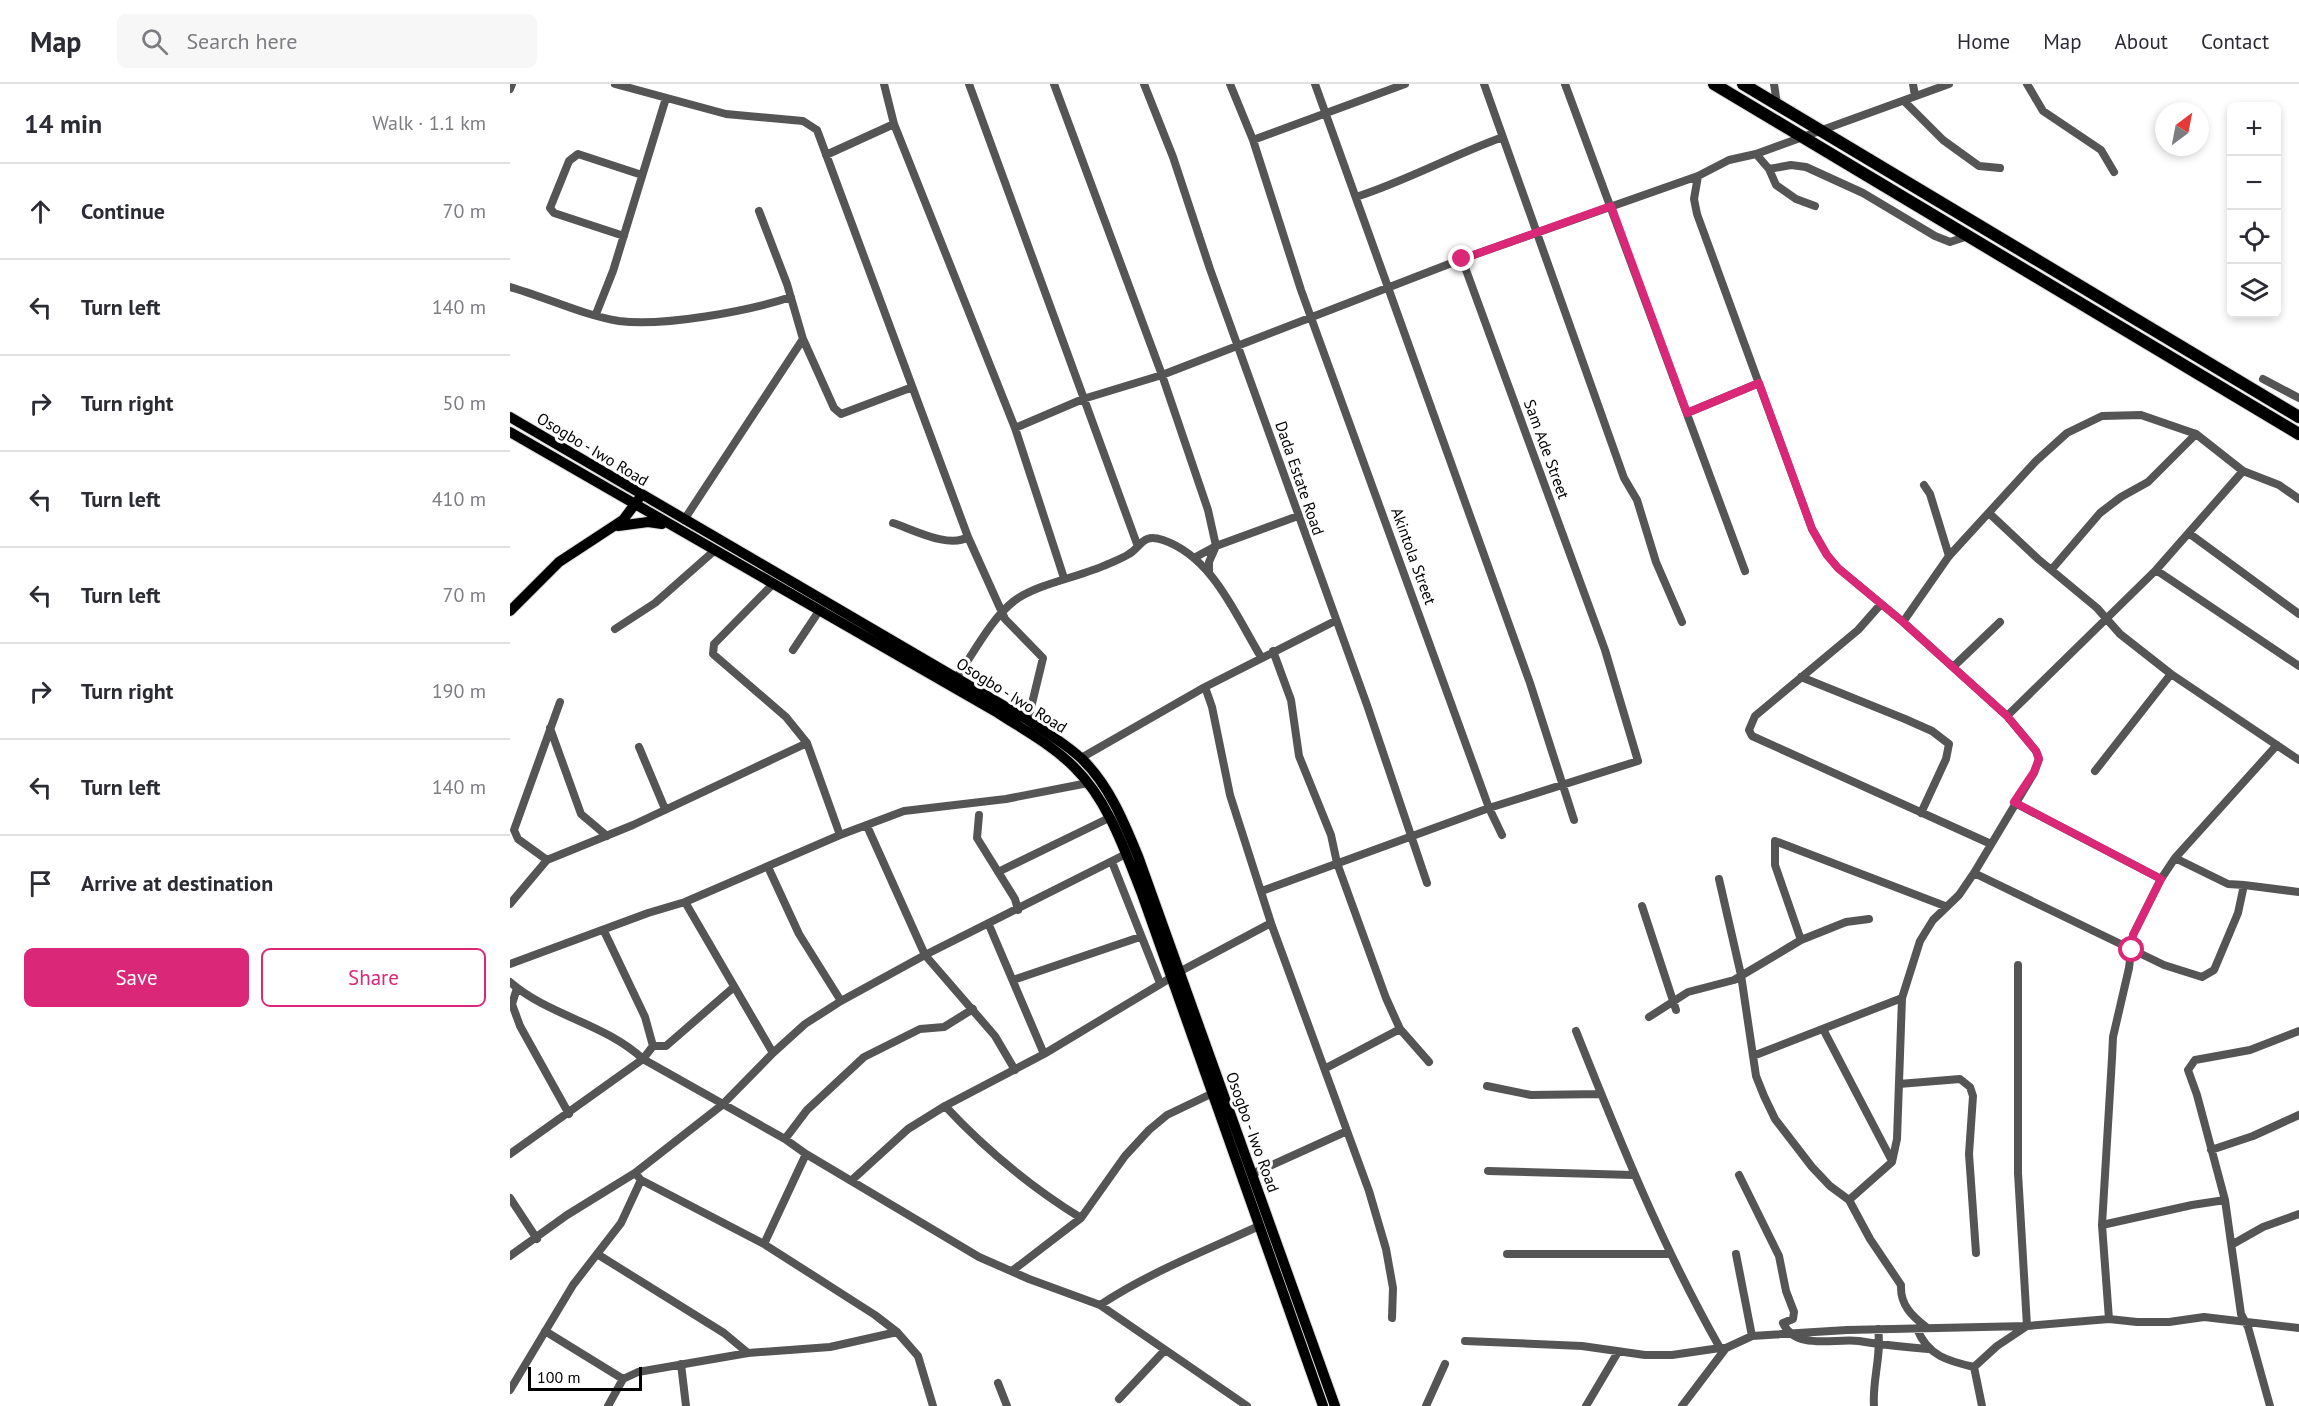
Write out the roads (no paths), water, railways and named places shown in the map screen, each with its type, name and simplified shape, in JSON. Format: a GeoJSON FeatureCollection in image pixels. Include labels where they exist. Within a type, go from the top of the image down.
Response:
{"type":"FeatureCollection","features":[{"type":"Feature","properties":{"kind":"highway"},"geometry":{"type":"LineString","coordinates":[[1714,84],[2299,434]]}},
{"type":"Feature","properties":{"kind":"highway"},"geometry":{"type":"LineString","coordinates":[[1743,84],[2299,417]]}},
{"type":"Feature","properties":{"kind":"main road","name":"Osogbo - Iwo Road"},"geometry":{"type":"LineString","coordinates":[[510,417],[1028,720],[1081,758],[1109,794],[1138,856],[1213,1093],[1323,1406]]}},
{"type":"Feature","properties":{"kind":"main road","name":"Osogbo - Iwo Road"},"geometry":{"type":"LineString","coordinates":[[510,432],[1028,733],[1060,755],[1088,783],[1126,854],[1175,975],[1252,1174],[1335,1406]]}},
{"type":"Feature","properties":{"kind":"main road"},"geometry":{"type":"LineString","coordinates":[[510,611],[559,562],[584,543],[612,528],[635,505],[641,495]]}},
{"type":"Feature","properties":{"kind":"main road"},"geometry":{"type":"LineString","coordinates":[[612,528],[648,522],[674,528]]}},
{"type":"Feature","properties":{"kind":"street"},"geometry":{"type":"LineString","coordinates":[[510,89],[512,84]]}},
{"type":"Feature","properties":{"kind":"street"},"geometry":{"type":"LineString","coordinates":[[615,84],[726,114],[810,123],[817,130],[910,388],[968,537],[1002,614],[1043,658],[1028,720]]}},
{"type":"Feature","properties":{"kind":"street"},"geometry":{"type":"LineString","coordinates":[[884,84],[894,124],[1015,429],[1064,579]]}},
{"type":"Feature","properties":{"kind":"street"},"geometry":{"type":"LineString","coordinates":[[969,84],[1137,544]]}},
{"type":"Feature","properties":{"kind":"street"},"geometry":{"type":"LineString","coordinates":[[1054,84],[1162,375],[1208,510],[1216,546],[1209,562],[1209,572]]}},
{"type":"Feature","properties":{"kind":"street","name":"Dada Estate Road"},"geometry":{"type":"LineString","coordinates":[[1144,84],[1173,157],[1335,621],[1367,705],[1427,883]]}},
{"type":"Feature","properties":{"kind":"street","name":"Akintola Street"},"geometry":{"type":"LineString","coordinates":[[1230,84],[1253,140],[1312,315],[1489,808],[1502,835]]}},
{"type":"Feature","properties":{"kind":"street"},"geometry":{"type":"LineString","coordinates":[[1315,84],[1564,784],[1574,820]]}},
{"type":"Feature","properties":{"kind":"street"},"geometry":{"type":"LineString","coordinates":[[1484,84],[1624,478],[1637,500],[1656,562],[1682,622]]}},
{"type":"Feature","properties":{"kind":"street"},"geometry":{"type":"LineString","coordinates":[[1565,84],[1745,571]]}},
{"type":"Feature","properties":{"kind":"street"},"geometry":{"type":"LineString","coordinates":[[1774,84],[1777,104]]}},
{"type":"Feature","properties":{"kind":"street"},"geometry":{"type":"LineString","coordinates":[[1912,84],[1915,96]]}},
{"type":"Feature","properties":{"kind":"street"},"geometry":{"type":"LineString","coordinates":[[1015,429],[1083,399],[1162,375],[1312,315],[1462,259],[1698,176],[1729,160],[1756,154],[1949,84]]}},
{"type":"Feature","properties":{"kind":"street"},"geometry":{"type":"LineString","coordinates":[[2027,84],[2043,111],[2101,150],[2114,172]]}},
{"type":"Feature","properties":{"kind":"street"},"geometry":{"type":"LineString","coordinates":[[1253,140],[1400,85]]}},
{"type":"Feature","properties":{"kind":"street"},"geometry":{"type":"LineString","coordinates":[[596,314],[624,236],[666,98]]}},
{"type":"Feature","properties":{"kind":"street"},"geometry":{"type":"LineString","coordinates":[[1904,101],[1943,140],[1979,166],[2000,168]]}},
{"type":"Feature","properties":{"kind":"street"},"geometry":{"type":"LineString","coordinates":[[826,155],[894,124]]}},
{"type":"Feature","properties":{"kind":"street"},"geometry":{"type":"LineString","coordinates":[[1356,197],[1381,189],[1503,136]]}},
{"type":"Feature","properties":{"kind":"street"},"geometry":{"type":"LineString","coordinates":[[624,236],[554,213],[550,208],[569,160],[578,154],[642,176]]}},
{"type":"Feature","properties":{"kind":"street"},"geometry":{"type":"LineString","coordinates":[[1756,154],[1770,169],[1776,185],[1784,192],[1815,206]]}},
{"type":"Feature","properties":{"kind":"street"},"geometry":{"type":"LineString","coordinates":[[1770,169],[1791,165],[1806,167],[1863,193],[1935,236],[1950,242],[1968,236]]}},
{"type":"Feature","properties":{"kind":"street"},"geometry":{"type":"LineString","coordinates":[[1698,176],[1694,199],[1697,214],[1812,529],[1827,555],[1838,568],[1903,622],[2007,716],[2036,751],[2039,759],[2034,772],[2014,802],[1974,873],[1959,895],[1945,906],[1920,941],[1902,998],[1897,1139],[1892,1162],[1849,1200]]}},
{"type":"Feature","properties":{"kind":"street"},"geometry":{"type":"LineString","coordinates":[[759,211],[803,339],[834,408],[841,414],[910,388]]}},
{"type":"Feature","properties":{"kind":"street","name":"Sam Ade Street"},"geometry":{"type":"LineString","coordinates":[[1462,259],[1605,650],[1638,761],[1564,784]]}},
{"type":"Feature","properties":{"kind":"street"},"geometry":{"type":"LineString","coordinates":[[510,287],[618,321],[675,321],[773,303],[790,297]]}},
{"type":"Feature","properties":{"kind":"street"},"geometry":{"type":"LineString","coordinates":[[684,520],[803,339]]}},
{"type":"Feature","properties":{"kind":"street"},"geometry":{"type":"LineString","coordinates":[[2263,379],[2299,398]]}},
{"type":"Feature","properties":{"kind":"street"},"geometry":{"type":"LineString","coordinates":[[1687,413],[1759,383]]}},
{"type":"Feature","properties":{"kind":"street"},"geometry":{"type":"LineString","coordinates":[[1903,622],[1949,556],[1990,514],[2036,461],[2067,434],[2102,416],[2141,415],[2196,435],[2244,471],[2279,484],[2299,499]]}},
{"type":"Feature","properties":{"kind":"street"},"geometry":{"type":"LineString","coordinates":[[2052,570],[2100,513],[2121,496],[2148,482],[2196,435]]}},
{"type":"Feature","properties":{"kind":"street"},"geometry":{"type":"LineString","coordinates":[[2007,716],[2055,666],[2107,620],[2156,570],[2244,471]]}},
{"type":"Feature","properties":{"kind":"street"},"geometry":{"type":"LineString","coordinates":[[1924,485],[1930,494],[1949,556]]}},
{"type":"Feature","properties":{"kind":"street"},"geometry":{"type":"LineString","coordinates":[[1990,514],[2097,608],[2120,634],[2171,674],[2299,760]]}},
{"type":"Feature","properties":{"kind":"street"},"geometry":{"type":"LineString","coordinates":[[1194,558],[1216,546],[1298,516]]}},
{"type":"Feature","properties":{"kind":"street"},"geometry":{"type":"LineString","coordinates":[[893,523],[940,539],[962,541],[968,537]]}},
{"type":"Feature","properties":{"kind":"street"},"geometry":{"type":"LineString","coordinates":[[2190,534],[2299,614]]}},
{"type":"Feature","properties":{"kind":"street"},"geometry":{"type":"LineString","coordinates":[[956,678],[1002,614],[1016,600],[1064,579],[1106,565],[1131,553],[1137,544],[1152,538],[1162,539],[1194,558],[1209,572],[1262,657]]}},
{"type":"Feature","properties":{"kind":"street"},"geometry":{"type":"LineString","coordinates":[[615,629],[655,603],[705,562],[714,551]]}},
{"type":"Feature","properties":{"kind":"street"},"geometry":{"type":"LineString","coordinates":[[2156,570],[2299,666]]}},
{"type":"Feature","properties":{"kind":"street"},"geometry":{"type":"LineString","coordinates":[[773,584],[714,644],[713,654],[786,717],[807,743],[840,835]]}},
{"type":"Feature","properties":{"kind":"street"},"geometry":{"type":"LineString","coordinates":[[1881,604],[1858,630],[1755,716],[1749,726],[1752,736],[1991,844]]}},
{"type":"Feature","properties":{"kind":"street"},"geometry":{"type":"LineString","coordinates":[[793,650],[819,611]]}},
{"type":"Feature","properties":{"kind":"street"},"geometry":{"type":"LineString","coordinates":[[1081,758],[1204,687],[1335,621]]}},
{"type":"Feature","properties":{"kind":"street"},"geometry":{"type":"LineString","coordinates":[[1953,667],[2000,622]]}},
{"type":"Feature","properties":{"kind":"street"},"geometry":{"type":"LineString","coordinates":[[1273,651],[1291,700],[1299,756],[1400,1029],[1429,1062]]}},
{"type":"Feature","properties":{"kind":"street"},"geometry":{"type":"LineString","coordinates":[[2095,771],[2171,674]]}},
{"type":"Feature","properties":{"kind":"street"},"geometry":{"type":"LineString","coordinates":[[1801,677],[1905,719],[1944,739],[1948,744],[1946,759],[1921,813]]}},
{"type":"Feature","properties":{"kind":"street"},"geometry":{"type":"LineString","coordinates":[[1204,687],[1212,707],[1230,795],[1271,923],[1326,1068],[1386,1249],[1393,1288],[1392,1318]]}},
{"type":"Feature","properties":{"kind":"street"},"geometry":{"type":"LineString","coordinates":[[547,860],[518,839],[514,830],[560,702]]}},
{"type":"Feature","properties":{"kind":"street"},"geometry":{"type":"LineString","coordinates":[[550,728],[581,814],[607,837]]}},
{"type":"Feature","properties":{"kind":"street"},"geometry":{"type":"LineString","coordinates":[[510,904],[547,860],[607,837],[687,801],[807,743]]}},
{"type":"Feature","properties":{"kind":"street"},"geometry":{"type":"LineString","coordinates":[[2109,1319],[2102,1225],[2114,1037],[2133,935],[2161,879],[2175,858],[2277,745]]}},
{"type":"Feature","properties":{"kind":"street"},"geometry":{"type":"LineString","coordinates":[[639,747],[665,809]]}},
{"type":"Feature","properties":{"kind":"street"},"geometry":{"type":"LineString","coordinates":[[510,964],[648,913],[685,902],[840,835],[904,811],[1006,799],[1088,783]]}},
{"type":"Feature","properties":{"kind":"street"},"geometry":{"type":"LineString","coordinates":[[1262,891],[1489,808],[1564,784]]}},
{"type":"Feature","properties":{"kind":"street"},"geometry":{"type":"LineString","coordinates":[[2014,802],[2161,879]]}},
{"type":"Feature","properties":{"kind":"street"},"geometry":{"type":"LineString","coordinates":[[979,815],[977,838],[1018,910]]}},
{"type":"Feature","properties":{"kind":"street"},"geometry":{"type":"LineString","coordinates":[[998,872],[1108,818]]}},
{"type":"Feature","properties":{"kind":"street"},"geometry":{"type":"LineString","coordinates":[[867,826],[925,955],[995,1036],[1015,1070]]}},
{"type":"Feature","properties":{"kind":"street"},"geometry":{"type":"LineString","coordinates":[[1801,940],[1775,864],[1775,841],[1945,906]]}},
{"type":"Feature","properties":{"kind":"street"},"geometry":{"type":"LineString","coordinates":[[510,1256],[537,1239],[567,1215],[635,1173],[722,1104],[772,1053],[805,1024],[841,1001],[925,955],[989,925],[1126,854]]}},
{"type":"Feature","properties":{"kind":"street"},"geometry":{"type":"LineString","coordinates":[[2175,858],[2228,884],[2299,891]]}},
{"type":"Feature","properties":{"kind":"street"},"geometry":{"type":"LineString","coordinates":[[1112,862],[1160,984]]}},
{"type":"Feature","properties":{"kind":"street"},"geometry":{"type":"LineString","coordinates":[[768,867],[799,934],[841,1001]]}},
{"type":"Feature","properties":{"kind":"street"},"geometry":{"type":"LineString","coordinates":[[1974,873],[2132,950],[2191,976],[2210,975],[2238,913],[2244,885]]}},
{"type":"Feature","properties":{"kind":"street"},"geometry":{"type":"LineString","coordinates":[[1719,879],[1741,975],[1756,1076],[1775,1119],[1812,1167],[1830,1186],[1849,1200],[1870,1239],[1901,1285],[1901,1293],[1909,1314],[1921,1328],[1928,1349]]}},
{"type":"Feature","properties":{"kind":"street"},"geometry":{"type":"LineString","coordinates":[[685,902],[772,1053]]}},
{"type":"Feature","properties":{"kind":"street"},"geometry":{"type":"LineString","coordinates":[[1642,906],[1675,1006]]}},
{"type":"Feature","properties":{"kind":"street"},"geometry":{"type":"LineString","coordinates":[[1649,1017],[1675,1006],[1689,992],[1741,975],[1801,940],[1846,922],[1869,919]]}},
{"type":"Feature","properties":{"kind":"street"},"geometry":{"type":"LineString","coordinates":[[852,1180],[908,1129],[945,1106],[1044,1054],[1175,975],[1271,923]]}},
{"type":"Feature","properties":{"kind":"street"},"geometry":{"type":"LineString","coordinates":[[989,925],[1044,1054]]}},
{"type":"Feature","properties":{"kind":"street"},"geometry":{"type":"LineString","coordinates":[[604,931],[645,1017],[653,1046]]}},
{"type":"Feature","properties":{"kind":"street"},"geometry":{"type":"LineString","coordinates":[[1013,980],[1140,937]]}},
{"type":"Feature","properties":{"kind":"street"},"geometry":{"type":"LineString","coordinates":[[2018,965],[2018,1173],[2027,1326]]}},
{"type":"Feature","properties":{"kind":"street"},"geometry":{"type":"LineString","coordinates":[[569,1114],[520,1026],[512,1004],[513,985],[626,1043],[643,1059],[785,1138],[806,1154],[979,1257],[1100,1305],[1237,1403],[1248,1406]]}},
{"type":"Feature","properties":{"kind":"street"},"geometry":{"type":"LineString","coordinates":[[653,1046],[666,1046],[734,987]]}},
{"type":"Feature","properties":{"kind":"street"},"geometry":{"type":"LineString","coordinates":[[1753,1056],[1902,998]]}},
{"type":"Feature","properties":{"kind":"street"},"geometry":{"type":"LineString","coordinates":[[785,1138],[807,1110],[864,1057],[920,1029],[944,1027],[973,1009]]}},
{"type":"Feature","properties":{"kind":"street"},"geometry":{"type":"LineString","coordinates":[[1326,1068],[1400,1029]]}},
{"type":"Feature","properties":{"kind":"street"},"geometry":{"type":"LineString","coordinates":[[1823,1029],[1892,1162]]}},
{"type":"Feature","properties":{"kind":"street"},"geometry":{"type":"LineString","coordinates":[[1576,1031],[1633,1175],[1670,1254],[1723,1348]]}},
{"type":"Feature","properties":{"kind":"street"},"geometry":{"type":"LineString","coordinates":[[2270,1406],[2241,1314],[2233,1244],[2225,1200],[2197,1095],[2187,1070],[2195,1060],[2250,1050],[2299,1031]]}},
{"type":"Feature","properties":{"kind":"street"},"geometry":{"type":"LineString","coordinates":[[510,1154],[569,1114],[596,1090],[643,1059],[653,1046]]}},
{"type":"Feature","properties":{"kind":"street"},"geometry":{"type":"LineString","coordinates":[[1899,1084],[1960,1079],[1970,1087],[1973,1096],[1969,1154],[1976,1253]]}},
{"type":"Feature","properties":{"kind":"street"},"geometry":{"type":"LineString","coordinates":[[1487,1086],[1531,1095],[1601,1094]]}},
{"type":"Feature","properties":{"kind":"street"},"geometry":{"type":"LineString","coordinates":[[1012,1271],[1081,1218],[1125,1156],[1167,1114],[1213,1093]]}},
{"type":"Feature","properties":{"kind":"street"},"geometry":{"type":"LineString","coordinates":[[945,1106],[1014,1171],[1081,1218]]}},
{"type":"Feature","properties":{"kind":"street"},"geometry":{"type":"LineString","coordinates":[[2211,1150],[2253,1136],[2299,1115]]}},
{"type":"Feature","properties":{"kind":"street"},"geometry":{"type":"LineString","coordinates":[[1252,1174],[1347,1131]]}},
{"type":"Feature","properties":{"kind":"street"},"geometry":{"type":"LineString","coordinates":[[764,1244],[806,1154]]}},
{"type":"Feature","properties":{"kind":"street"},"geometry":{"type":"LineString","coordinates":[[1488,1171],[1633,1175]]}},
{"type":"Feature","properties":{"kind":"street"},"geometry":{"type":"LineString","coordinates":[[635,1173],[641,1180],[764,1244],[843,1293],[897,1332],[918,1356],[933,1406]]}},
{"type":"Feature","properties":{"kind":"street"},"geometry":{"type":"LineString","coordinates":[[1739,1176],[1779,1256],[1786,1291],[1794,1312],[1793,1319],[1784,1323],[1790,1334],[1815,1342],[1857,1341],[1881,1346],[1928,1349],[1948,1361],[1974,1367]]}},
{"type":"Feature","properties":{"kind":"street"},"geometry":{"type":"LineString","coordinates":[[510,1390],[573,1285],[621,1223],[641,1180]]}},
{"type":"Feature","properties":{"kind":"street"},"geometry":{"type":"LineString","coordinates":[[510,1198],[537,1239]]}},
{"type":"Feature","properties":{"kind":"street"},"geometry":{"type":"LineString","coordinates":[[2102,1225],[2225,1200]]}},
{"type":"Feature","properties":{"kind":"street"},"geometry":{"type":"LineString","coordinates":[[2233,1244],[2263,1227],[2299,1214]]}},
{"type":"Feature","properties":{"kind":"street"},"geometry":{"type":"LineString","coordinates":[[1100,1305],[1127,1287],[1189,1256],[1259,1226]]}},
{"type":"Feature","properties":{"kind":"street"},"geometry":{"type":"LineString","coordinates":[[597,1254],[724,1333],[748,1353]]}},
{"type":"Feature","properties":{"kind":"street"},"geometry":{"type":"LineString","coordinates":[[1507,1254],[1670,1254]]}},
{"type":"Feature","properties":{"kind":"street"},"geometry":{"type":"LineString","coordinates":[[1736,1254],[1752,1336]]}},
{"type":"Feature","properties":{"kind":"street"},"geometry":{"type":"LineString","coordinates":[[1906,1329],[1909,1314]]}},
{"type":"Feature","properties":{"kind":"street"},"geometry":{"type":"LineString","coordinates":[[1465,1341],[1581,1346],[1618,1352],[1672,1356],[1723,1348],[1752,1336],[1878,1329],[2027,1326],[2109,1319],[2137,1322],[2204,1317],[2299,1328]]}},
{"type":"Feature","properties":{"kind":"street"},"geometry":{"type":"LineString","coordinates":[[1974,1367],[1997,1346],[2027,1326]]}},
{"type":"Feature","properties":{"kind":"street"},"geometry":{"type":"LineString","coordinates":[[1874,1406],[1881,1346],[1878,1329]]}},
{"type":"Feature","properties":{"kind":"street"},"geometry":{"type":"LineString","coordinates":[[545,1331],[623,1379]]}},
{"type":"Feature","properties":{"kind":"street"},"geometry":{"type":"LineString","coordinates":[[608,1406],[623,1379],[638,1372],[748,1353],[830,1347],[897,1332]]}},
{"type":"Feature","properties":{"kind":"street"},"geometry":{"type":"LineString","coordinates":[[1682,1406],[1723,1348]]}},
{"type":"Feature","properties":{"kind":"street"},"geometry":{"type":"LineString","coordinates":[[1119,1399],[1165,1350]]}},
{"type":"Feature","properties":{"kind":"street"},"geometry":{"type":"LineString","coordinates":[[1586,1406],[1618,1352]]}},
{"type":"Feature","properties":{"kind":"street"},"geometry":{"type":"LineString","coordinates":[[681,1364],[686,1406]]}},
{"type":"Feature","properties":{"kind":"street"},"geometry":{"type":"LineString","coordinates":[[1426,1406],[1445,1364]]}},
{"type":"Feature","properties":{"kind":"street"},"geometry":{"type":"LineString","coordinates":[[1974,1367],[1982,1406]]}},
{"type":"Feature","properties":{"kind":"street"},"geometry":{"type":"LineString","coordinates":[[998,1383],[1007,1406]]}}]}
